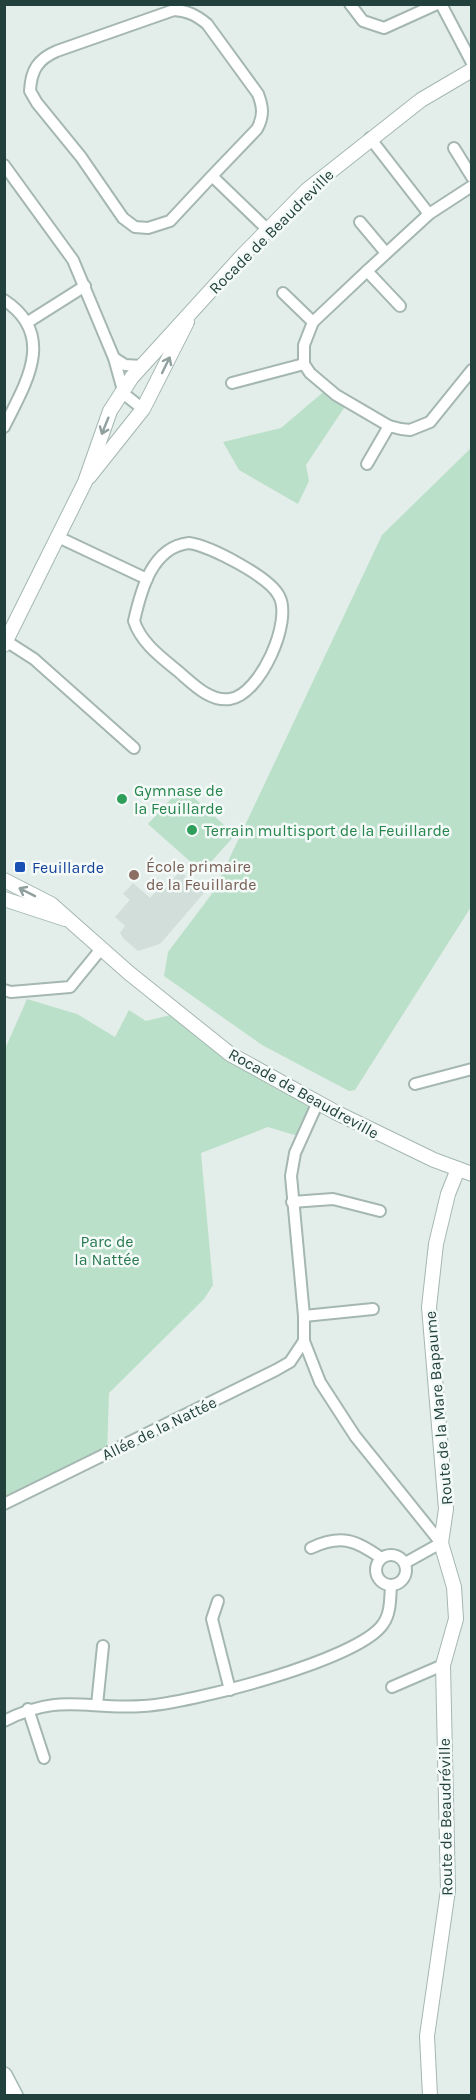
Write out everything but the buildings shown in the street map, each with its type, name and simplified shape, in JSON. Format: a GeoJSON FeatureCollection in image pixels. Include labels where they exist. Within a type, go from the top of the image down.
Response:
{"type":"FeatureCollection","features":[{"type":"Feature","properties":{"kind":"main road"},"geometry":{"type":"LineString","coordinates":[[4,2074],[15,2096]]}},
{"type":"Feature","properties":{"kind":"street"},"geometry":{"type":"LineString","coordinates":[[350,4],[363,21],[384,28],[439,4],[471,63]]}},
{"type":"Feature","properties":{"kind":"street"},"geometry":{"type":"LineString","coordinates":[[174,10],[185,11],[197,16],[219,41],[258,94],[262,105],[262,120],[257,129],[212,176],[170,221],[148,228],[135,227],[123,219],[81,157],[37,103],[30,91],[31,79],[36,66],[45,56],[57,51],[174,10]]}},
{"type":"Feature","properties":{"kind":"street","name":"Rocade de Beaudreville"},"geometry":{"type":"LineString","coordinates":[[5,643],[85,482],[110,411],[123,388],[268,230],[321,178],[421,100],[471,70]]}},
{"type":"Feature","properties":{"kind":"street"},"geometry":{"type":"LineString","coordinates":[[370,138],[429,214]]}},
{"type":"Feature","properties":{"kind":"street"},"geometry":{"type":"LineString","coordinates":[[454,148],[471,177]]}},
{"type":"Feature","properties":{"kind":"street"},"geometry":{"type":"LineString","coordinates":[[7,168],[73,260],[114,358],[124,394],[143,409]]}},
{"type":"Feature","properties":{"kind":"street"},"geometry":{"type":"LineString","coordinates":[[212,176],[268,230]]}},
{"type":"Feature","properties":{"kind":"street"},"geometry":{"type":"LineString","coordinates":[[471,186],[429,214],[313,322],[304,345],[304,364],[310,373],[336,395],[389,426],[410,430],[430,422],[471,370]]}},
{"type":"Feature","properties":{"kind":"street"},"geometry":{"type":"LineString","coordinates":[[360,222],[386,253]]}},
{"type":"Feature","properties":{"kind":"street"},"geometry":{"type":"LineString","coordinates":[[367,271],[400,306]]}},
{"type":"Feature","properties":{"kind":"street"},"geometry":{"type":"LineString","coordinates":[[28,322],[85,286]]}},
{"type":"Feature","properties":{"kind":"street"},"geometry":{"type":"LineString","coordinates":[[283,293],[313,322]]}},
{"type":"Feature","properties":{"kind":"street"},"geometry":{"type":"LineString","coordinates":[[4,300],[28,322],[35,350],[32,367],[4,427]]}},
{"type":"Feature","properties":{"kind":"street","name":"Rocade de Beaudreville"},"geometry":{"type":"LineString","coordinates":[[85,482],[143,409],[191,314]]}},
{"type":"Feature","properties":{"kind":"street"},"geometry":{"type":"LineString","coordinates":[[114,358],[125,365],[142,366]]}},
{"type":"Feature","properties":{"kind":"street"},"geometry":{"type":"LineString","coordinates":[[232,382],[304,364]]}},
{"type":"Feature","properties":{"kind":"street"},"geometry":{"type":"LineString","coordinates":[[367,464],[389,426]]}},
{"type":"Feature","properties":{"kind":"street"},"geometry":{"type":"LineString","coordinates":[[58,537],[147,579]]}},
{"type":"Feature","properties":{"kind":"street"},"geometry":{"type":"LineString","coordinates":[[189,543],[209,548],[273,587],[280,596],[284,619],[256,682],[245,692],[231,699],[206,694],[145,642],[134,621],[147,579],[171,547],[189,543]]}},
{"type":"Feature","properties":{"kind":"street"},"geometry":{"type":"LineString","coordinates":[[5,643],[34,659],[134,748]]}},
{"type":"Feature","properties":{"kind":"street","name":"Rocade de Beaudreville"},"geometry":{"type":"LineString","coordinates":[[4,880],[51,904],[101,949],[230,1054],[392,1140],[465,1172]]}},
{"type":"Feature","properties":{"kind":"street","name":"Rocade de Beaudreville"},"geometry":{"type":"LineString","coordinates":[[4,900],[67,920]]}},
{"type":"Feature","properties":{"kind":"street"},"geometry":{"type":"LineString","coordinates":[[4,990],[11,992],[70,987],[101,949]]}},
{"type":"Feature","properties":{"kind":"street"},"geometry":{"type":"LineString","coordinates":[[415,1084],[471,1070]]}},
{"type":"Feature","properties":{"kind":"street"},"geometry":{"type":"LineString","coordinates":[[318,1102],[295,1153],[291,1176],[304,1316],[304,1341],[320,1382],[355,1436],[441,1543],[405,1563]]}},
{"type":"Feature","properties":{"kind":"street","name":"Route de la Mare Bapaume"},"geometry":{"type":"LineString","coordinates":[[450,1646],[456,1609],[454,1587],[441,1543],[446,1509],[429,1307],[436,1244],[448,1194],[465,1172]]}},
{"type":"Feature","properties":{"kind":"street"},"geometry":{"type":"LineString","coordinates":[[292,1202],[333,1199],[380,1211]]}},
{"type":"Feature","properties":{"kind":"street"},"geometry":{"type":"LineString","coordinates":[[304,1316],[373,1309]]}},
{"type":"Feature","properties":{"kind":"street","name":"Allée de la Nattée"},"geometry":{"type":"LineString","coordinates":[[4,1504],[276,1370],[290,1362],[304,1341]]}},
{"type":"Feature","properties":{"kind":"street"},"geometry":{"type":"LineString","coordinates":[[311,1548],[329,1540],[361,1543],[381,1558],[394,1555],[405,1563]]}},
{"type":"Feature","properties":{"kind":"street"},"geometry":{"type":"LineString","coordinates":[[381,1558],[376,1572],[381,1581],[391,1585]]}},
{"type":"Feature","properties":{"kind":"street"},"geometry":{"type":"LineString","coordinates":[[391,1585],[404,1578],[405,1563]]}},
{"type":"Feature","properties":{"kind":"street"},"geometry":{"type":"LineString","coordinates":[[4,1721],[28,1709],[62,1702],[142,1707],[182,1702],[230,1690],[322,1659],[368,1638],[383,1625],[390,1609],[391,1585]]}},
{"type":"Feature","properties":{"kind":"street"},"geometry":{"type":"LineString","coordinates":[[218,1601],[212,1619],[230,1690]]}},
{"type":"Feature","properties":{"kind":"street"},"geometry":{"type":"LineString","coordinates":[[97,1705],[103,1646]]}},
{"type":"Feature","properties":{"kind":"street","name":"Route de Beaudréville"},"geometry":{"type":"LineString","coordinates":[[430,2096],[427,2036],[448,1890],[443,1665],[450,1646]]}},
{"type":"Feature","properties":{"kind":"street"},"geometry":{"type":"LineString","coordinates":[[392,1687],[443,1665]]}},
{"type":"Feature","properties":{"kind":"street"},"geometry":{"type":"LineString","coordinates":[[28,1709],[44,1758]]}},
{"type":"Feature","properties":{"kind":"shaded area"},"geometry":{"type":"Polygon","coordinates":[[[180,871],[204,893],[160,944],[138,951],[124,939],[120,933],[125,926],[115,917],[130,900],[123,894],[133,883],[150,898],[158,889],[153,884],[155,881],[165,889],[180,871]]]}},
{"type":"Feature","properties":{"kind":"green space"},"geometry":{"type":"Polygon","coordinates":[[[328,388],[348,402],[306,465],[309,481],[298,504],[239,470],[223,442],[281,428],[328,388]]]}},
{"type":"Feature","properties":{"kind":"green space"},"geometry":{"type":"Polygon","coordinates":[[[471,448],[471,907],[355,1090],[349,1091],[262,1045],[164,976],[168,952],[214,891],[382,535],[471,448]]]}},
{"type":"Feature","properties":{"kind":"green space","name":"Terrain multisport de la Feuillarde"},"geometry":{"type":"Polygon","coordinates":[[[182,787],[235,835],[202,872],[148,824],[182,787]]]}},
{"type":"Feature","properties":{"kind":"green space","name":"Parc de la Nattée"},"geometry":{"type":"Polygon","coordinates":[[[27,999],[77,1014],[115,1037],[129,1010],[146,1021],[179,1013],[318,1102],[301,1137],[268,1127],[201,1153],[213,1285],[204,1299],[109,1393],[107,1454],[5,1504],[5,1049],[27,999]]]}},
{"type":"Feature","properties":{"kind":"place","name":"Gymnase de la Feuillarde"},"geometry":{"type":"Point","coordinates":[122,799]}},
{"type":"Feature","properties":{"kind":"place","name":"Terrain multisport de la Feuillarde"},"geometry":{"type":"Point","coordinates":[192,830]}},
{"type":"Feature","properties":{"kind":"place","name":"Feuillarde"},"geometry":{"type":"Point","coordinates":[20,867]}},
{"type":"Feature","properties":{"kind":"place","name":"École primaire de la Feuillarde"},"geometry":{"type":"Point","coordinates":[134,875]}}]}
